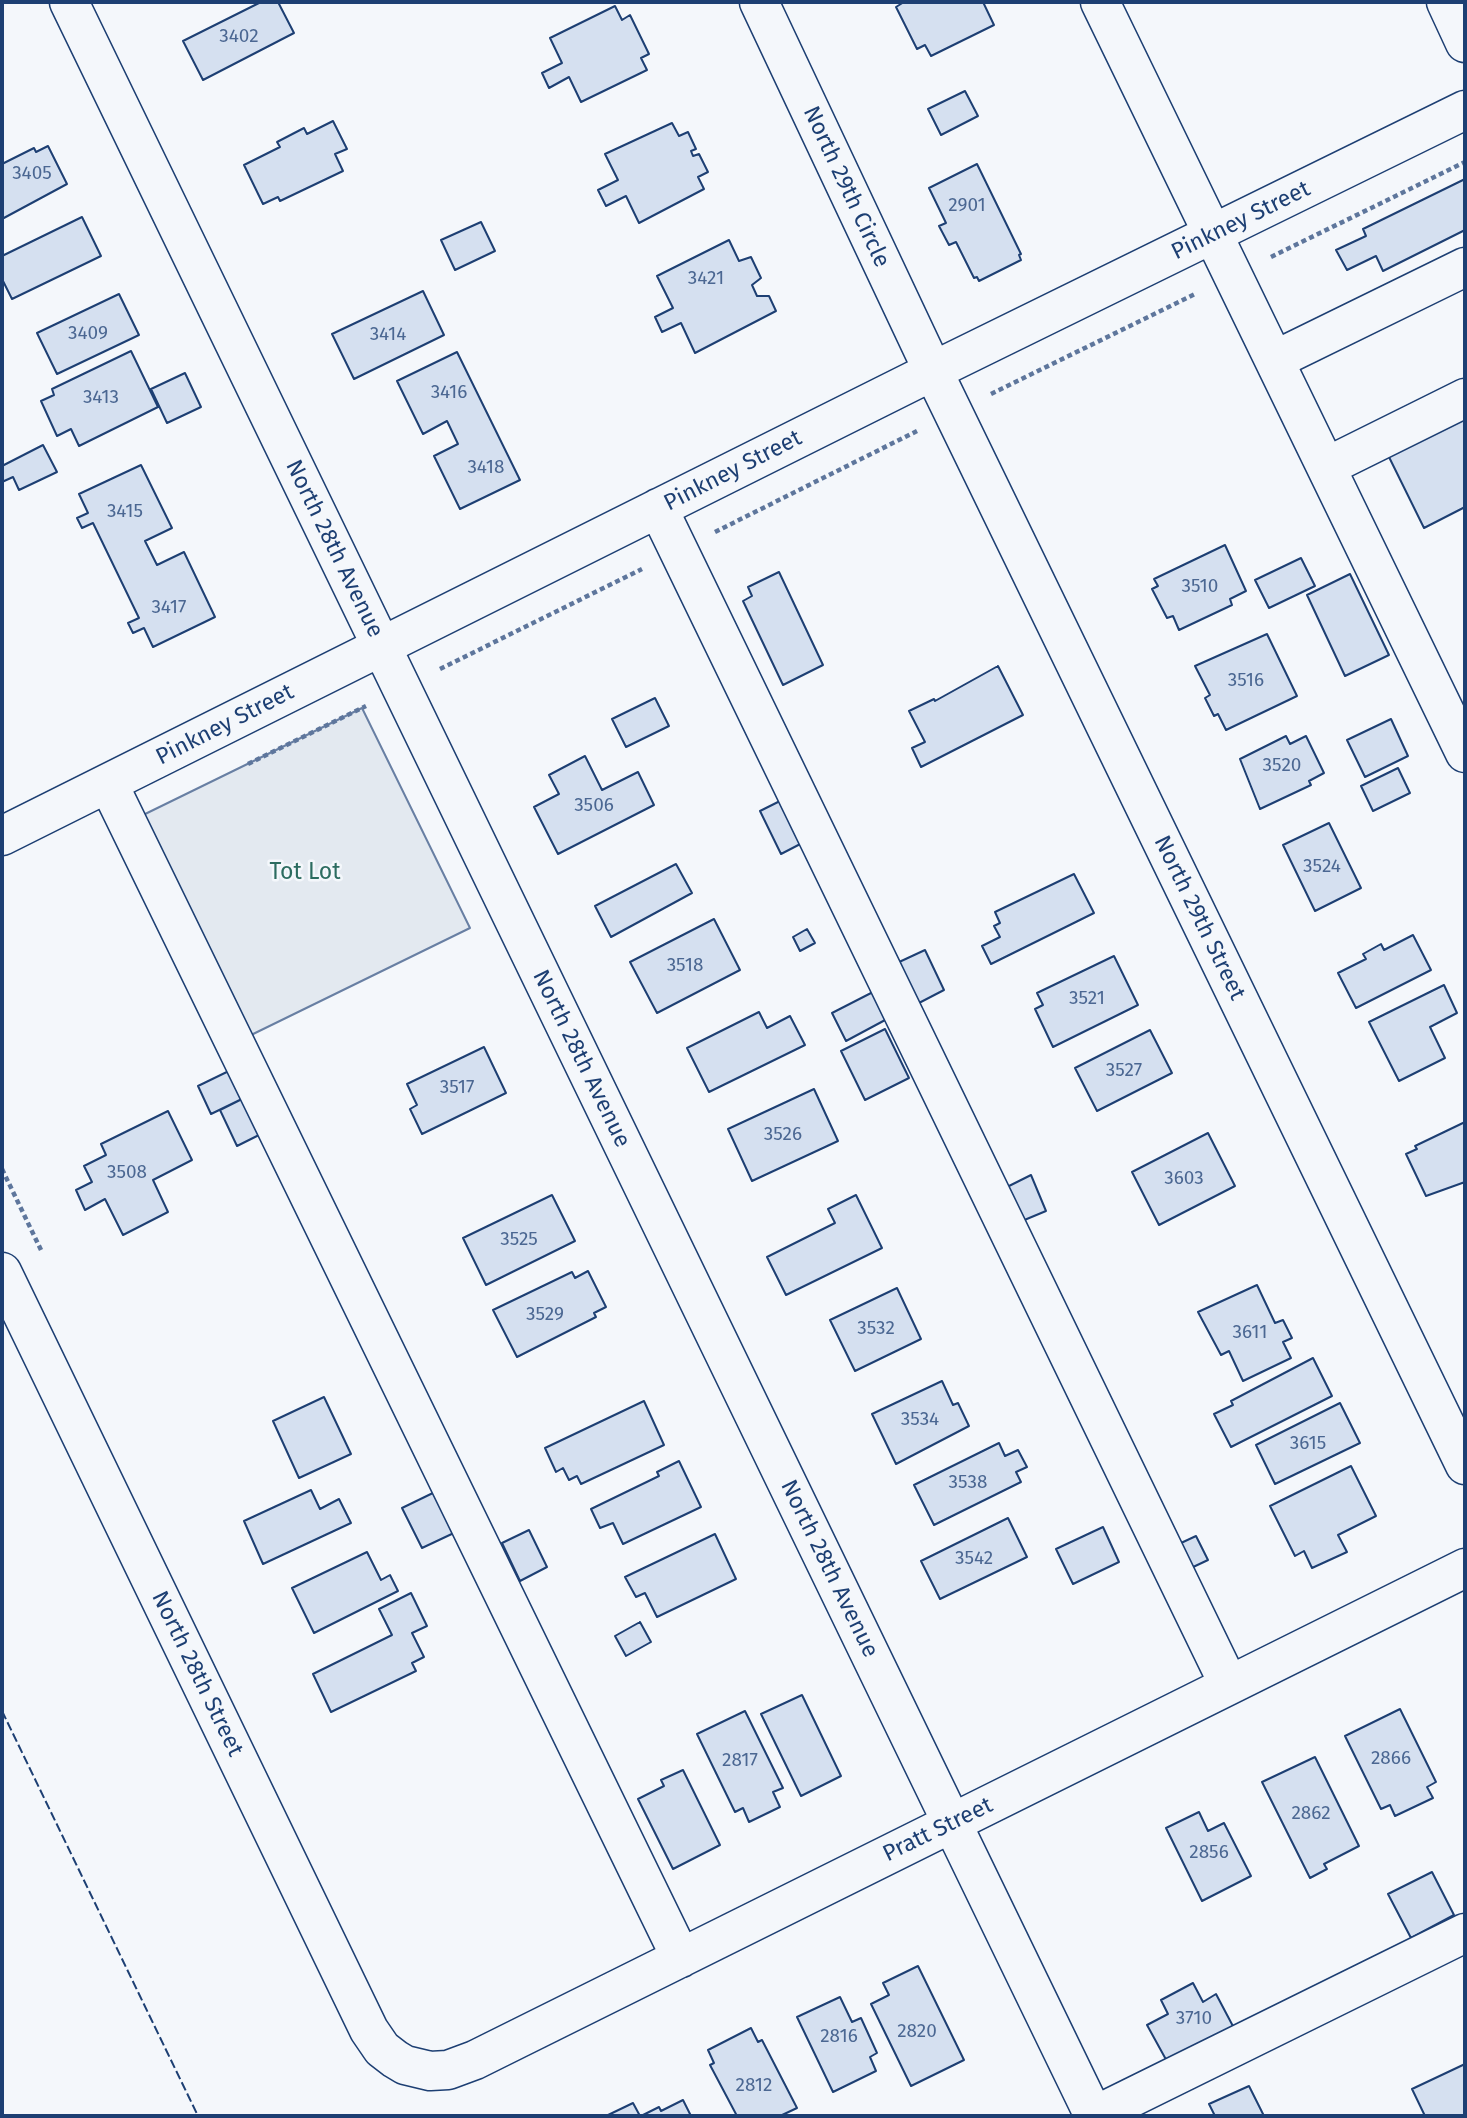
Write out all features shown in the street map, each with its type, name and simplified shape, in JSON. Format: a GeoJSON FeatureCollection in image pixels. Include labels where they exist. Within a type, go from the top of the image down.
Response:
{"type":"FeatureCollection","features":[{"type":"Feature","properties":{"kind":"street","name":"North 28th Avenue"},"geometry":{"type":"LineString","coordinates":[[69,2],[1094,2116]]}},
{"type":"Feature","properties":{"kind":"street","name":"North 29th Circle"},"geometry":{"type":"LineString","coordinates":[[759,2],[933,371]]}},
{"type":"Feature","properties":{"kind":"street"},"geometry":{"type":"LineString","coordinates":[[1100,2],[1465,753]]}},
{"type":"Feature","properties":{"kind":"street"},"geometry":{"type":"LineString","coordinates":[[1446,2],[1465,43]]}},
{"type":"Feature","properties":{"kind":"street","name":"Pinkney Street"},"geometry":{"type":"LineString","coordinates":[[2,836],[933,371],[1465,110]]}},
{"type":"Feature","properties":{"kind":"street"},"geometry":{"type":"LineString","coordinates":[[1275,360],[1465,267]]}},
{"type":"Feature","properties":{"kind":"street","name":"North 29th Street"},"geometry":{"type":"LineString","coordinates":[[933,371],[1465,1465]]}},
{"type":"Feature","properties":{"kind":"street"},"geometry":{"type":"LineString","coordinates":[[1326,467],[1465,398]]}},
{"type":"Feature","properties":{"kind":"street"},"geometry":{"type":"LineString","coordinates":[[658,508],[1229,1685]]}},
{"type":"Feature","properties":{"kind":"street"},"geometry":{"type":"LineString","coordinates":[[108,783],[681,1958]]}},
{"type":"Feature","properties":{"kind":"street","name":"North 28th Street"},"geometry":{"type":"LineString","coordinates":[[2,1272],[369,2030],[382,2049],[405,2065]]}},
{"type":"Feature","properties":{"kind":"street","name":"Pratt Street"},"geometry":{"type":"LineString","coordinates":[[405,2065],[429,2071],[458,2067],[1465,1568]]}},
{"type":"Feature","properties":{"kind":"street"},"geometry":{"type":"LineString","coordinates":[[1094,2116],[1465,1933]]}},
{"type":"Feature","properties":{"kind":"path"},"geometry":{"type":"LineString","coordinates":[[238,769],[953,413]]}},
{"type":"Feature","properties":{"kind":"green space","name":"Tot Lot"},"geometry":{"type":"Polygon","coordinates":[[[362,708],[470,928],[247,1037],[139,817],[362,708]]]}},
{"type":"Feature","properties":{"kind":"building"},"geometry":{"type":"Polygon","coordinates":[[[261,2],[278,2],[294,33],[203,80],[183,41],[261,2]]]}},
{"type":"Feature","properties":{"kind":"building"},"geometry":{"type":"Polygon","coordinates":[[[904,2],[983,2],[994,25],[931,56],[925,45],[917,49],[896,7],[904,2]]]}},
{"type":"Feature","properties":{"kind":"building"},"geometry":{"type":"Polygon","coordinates":[[[615,6],[622,20],[630,15],[649,54],[641,58],[647,70],[581,102],[569,77],[549,88],[542,73],[562,63],[550,38],[615,6]]]}},
{"type":"Feature","properties":{"kind":"building"},"geometry":{"type":"Polygon","coordinates":[[[965,91],[978,116],[941,135],[928,109],[965,91]]]}},
{"type":"Feature","properties":{"kind":"building"},"geometry":{"type":"Polygon","coordinates":[[[333,121],[347,149],[335,154],[343,171],[280,201],[278,197],[263,204],[244,165],[280,147],[277,142],[304,128],[307,134],[333,121]]]}},
{"type":"Feature","properties":{"kind":"building"},"geometry":{"type":"Polygon","coordinates":[[[672,123],[679,136],[688,132],[696,149],[691,151],[693,156],[699,154],[708,172],[698,177],[704,189],[639,223],[626,196],[606,206],[598,190],[618,180],[605,154],[672,123]]]}},
{"type":"Feature","properties":{"kind":"building"},"geometry":{"type":"Polygon","coordinates":[[[48,146],[67,184],[2,219],[2,164],[34,148],[36,152],[48,146]]]}},
{"type":"Feature","properties":{"kind":"building"},"geometry":{"type":"Polygon","coordinates":[[[977,164],[1021,254],[1021,260],[979,281],[977,277],[974,278],[956,242],[949,245],[939,226],[946,223],[929,188],[977,164]]]}},
{"type":"Feature","properties":{"kind":"building"},"geometry":{"type":"Polygon","coordinates":[[[1465,179],[1465,230],[1383,271],[1376,256],[1347,270],[1336,250],[1366,236],[1363,229],[1465,179]]]}},
{"type":"Feature","properties":{"kind":"building"},"geometry":{"type":"Polygon","coordinates":[[[82,217],[101,256],[12,299],[2,279],[2,256],[82,217]]]}},
{"type":"Feature","properties":{"kind":"building"},"geometry":{"type":"Polygon","coordinates":[[[481,222],[495,251],[455,270],[441,240],[481,222]]]}},
{"type":"Feature","properties":{"kind":"building"},"geometry":{"type":"Polygon","coordinates":[[[729,240],[739,261],[751,257],[761,278],[752,285],[757,296],[769,296],[776,311],[695,353],[681,323],[662,332],[655,317],[673,308],[657,276],[729,240]]]}},
{"type":"Feature","properties":{"kind":"building"},"geometry":{"type":"Polygon","coordinates":[[[423,291],[444,335],[354,379],[332,334],[423,291]]]}},
{"type":"Feature","properties":{"kind":"building"},"geometry":{"type":"Polygon","coordinates":[[[119,294],[139,335],[57,374],[37,333],[119,294]]]}},
{"type":"Feature","properties":{"kind":"building"},"geometry":{"type":"Polygon","coordinates":[[[131,351],[158,407],[79,446],[71,429],[57,436],[41,401],[54,395],[52,389],[131,351]]]}},
{"type":"Feature","properties":{"kind":"building"},"geometry":{"type":"Polygon","coordinates":[[[457,352],[520,480],[460,509],[434,456],[458,444],[447,421],[423,434],[397,381],[457,352]]]}},
{"type":"Feature","properties":{"kind":"building"},"geometry":{"type":"Polygon","coordinates":[[[185,373],[201,407],[167,423],[151,389],[185,373]]]}},
{"type":"Feature","properties":{"kind":"building"},"geometry":{"type":"Polygon","coordinates":[[[1465,417],[1465,507],[1424,528],[1388,455],[1465,417]]]}},
{"type":"Feature","properties":{"kind":"building"},"geometry":{"type":"Polygon","coordinates":[[[43,445],[57,472],[19,490],[13,477],[2,482],[2,466],[43,445]]]}},
{"type":"Feature","properties":{"kind":"building"},"geometry":{"type":"Polygon","coordinates":[[[141,465],[172,528],[145,541],[157,565],[184,552],[215,617],[153,647],[144,628],[133,633],[128,623],[139,618],[93,523],[82,528],[77,518],[88,513],[79,494],[141,465]]]}},
{"type":"Feature","properties":{"kind":"building"},"geometry":{"type":"Polygon","coordinates":[[[1225,545],[1246,591],[1230,599],[1232,605],[1179,630],[1173,616],[1167,618],[1152,589],[1158,586],[1154,579],[1225,545]]]}},
{"type":"Feature","properties":{"kind":"building"},"geometry":{"type":"Polygon","coordinates":[[[1301,558],[1315,586],[1269,608],[1255,580],[1301,558]]]}},
{"type":"Feature","properties":{"kind":"building"},"geometry":{"type":"Polygon","coordinates":[[[779,572],[823,665],[783,685],[743,601],[752,596],[748,587],[779,572]]]}},
{"type":"Feature","properties":{"kind":"building"},"geometry":{"type":"Polygon","coordinates":[[[1350,574],[1389,655],[1345,676],[1307,595],[1350,574]]]}},
{"type":"Feature","properties":{"kind":"building"},"geometry":{"type":"Polygon","coordinates":[[[1267,634],[1297,696],[1226,730],[1218,714],[1214,716],[1205,698],[1210,695],[1195,666],[1267,634]]]}},
{"type":"Feature","properties":{"kind":"building"},"geometry":{"type":"Polygon","coordinates":[[[998,666],[1023,715],[921,767],[912,748],[925,742],[909,711],[934,699],[935,701],[998,666]]]}},
{"type":"Feature","properties":{"kind":"building"},"geometry":{"type":"Polygon","coordinates":[[[655,698],[669,726],[626,747],[612,719],[655,698]]]}},
{"type":"Feature","properties":{"kind":"building"},"geometry":{"type":"Polygon","coordinates":[[[1391,719],[1408,756],[1365,777],[1347,740],[1391,719]]]}},
{"type":"Feature","properties":{"kind":"building"},"geometry":{"type":"Polygon","coordinates":[[[1286,736],[1290,744],[1306,736],[1324,773],[1309,781],[1311,785],[1260,809],[1240,759],[1286,736]]]}},
{"type":"Feature","properties":{"kind":"building"},"geometry":{"type":"Polygon","coordinates":[[[585,756],[602,790],[638,772],[654,805],[558,854],[534,807],[559,794],[549,775],[585,756]]]}},
{"type":"Feature","properties":{"kind":"building"},"geometry":{"type":"Polygon","coordinates":[[[1398,768],[1410,793],[1373,811],[1361,786],[1398,768]]]}},
{"type":"Feature","properties":{"kind":"building"},"geometry":{"type":"Polygon","coordinates":[[[788,797],[808,840],[781,854],[760,811],[788,797]]]}},
{"type":"Feature","properties":{"kind":"building"},"geometry":{"type":"Polygon","coordinates":[[[1329,823],[1361,888],[1315,911],[1283,845],[1329,823]]]}},
{"type":"Feature","properties":{"kind":"building"},"geometry":{"type":"Polygon","coordinates":[[[676,864],[692,893],[611,937],[595,906],[676,864]]]}},
{"type":"Feature","properties":{"kind":"building"},"geometry":{"type":"Polygon","coordinates":[[[1074,874],[1094,913],[991,964],[982,946],[1000,937],[994,926],[1000,923],[995,912],[1074,874]]]}},
{"type":"Feature","properties":{"kind":"building"},"geometry":{"type":"Polygon","coordinates":[[[714,919],[740,970],[657,1013],[630,962],[714,919]]]}},
{"type":"Feature","properties":{"kind":"building"},"geometry":{"type":"Polygon","coordinates":[[[807,929],[815,943],[800,951],[793,937],[807,929]]]}},
{"type":"Feature","properties":{"kind":"building"},"geometry":{"type":"Polygon","coordinates":[[[1413,935],[1431,970],[1356,1008],[1338,973],[1366,959],[1363,954],[1381,944],[1384,950],[1413,935]]]}},
{"type":"Feature","properties":{"kind":"building"},"geometry":{"type":"Polygon","coordinates":[[[925,950],[944,990],[917,1004],[897,963],[925,950]]]}},
{"type":"Feature","properties":{"kind":"building"},"geometry":{"type":"Polygon","coordinates":[[[1114,956],[1138,1005],[1053,1047],[1035,1009],[1043,1005],[1037,993],[1114,956]]]}},
{"type":"Feature","properties":{"kind":"building"},"geometry":{"type":"Polygon","coordinates":[[[1444,985],[1457,1013],[1430,1027],[1445,1058],[1399,1081],[1369,1022],[1444,985]]]}},
{"type":"Feature","properties":{"kind":"building"},"geometry":{"type":"Polygon","coordinates":[[[873,992],[887,1019],[846,1041],[832,1013],[873,992]]]}},
{"type":"Feature","properties":{"kind":"building"},"geometry":{"type":"Polygon","coordinates":[[[759,1012],[767,1028],[790,1016],[805,1045],[709,1092],[687,1048],[759,1012]]]}},
{"type":"Feature","properties":{"kind":"building"},"geometry":{"type":"Polygon","coordinates":[[[885,1029],[909,1078],[865,1100],[841,1051],[885,1029]]]}},
{"type":"Feature","properties":{"kind":"building"},"geometry":{"type":"Polygon","coordinates":[[[1150,1030],[1172,1073],[1097,1111],[1075,1068],[1150,1030]]]}},
{"type":"Feature","properties":{"kind":"building"},"geometry":{"type":"Polygon","coordinates":[[[484,1047],[506,1093],[422,1134],[410,1109],[417,1105],[407,1084],[484,1047]]]}},
{"type":"Feature","properties":{"kind":"building"},"geometry":{"type":"Polygon","coordinates":[[[235,1068],[248,1096],[211,1114],[198,1086],[235,1068]]]}},
{"type":"Feature","properties":{"kind":"building"},"geometry":{"type":"Polygon","coordinates":[[[814,1089],[838,1141],[752,1181],[728,1129],[814,1089]]]}},
{"type":"Feature","properties":{"kind":"building"},"geometry":{"type":"Polygon","coordinates":[[[248,1096],[265,1132],[237,1146],[220,1110],[248,1096]]]}},
{"type":"Feature","properties":{"kind":"building"},"geometry":{"type":"Polygon","coordinates":[[[168,1111],[192,1160],[153,1180],[168,1212],[123,1235],[105,1199],[85,1210],[76,1190],[92,1182],[84,1166],[106,1155],[101,1144],[168,1111]]]}},
{"type":"Feature","properties":{"kind":"building"},"geometry":{"type":"Polygon","coordinates":[[[1465,1122],[1465,1182],[1426,1196],[1406,1154],[1417,1149],[1415,1146],[1465,1122]]]}},
{"type":"Feature","properties":{"kind":"building"},"geometry":{"type":"Polygon","coordinates":[[[1208,1133],[1235,1186],[1159,1225],[1132,1172],[1208,1133]]]}},
{"type":"Feature","properties":{"kind":"building"},"geometry":{"type":"Polygon","coordinates":[[[1031,1175],[1046,1211],[1022,1221],[1007,1187],[1031,1175]]]}},
{"type":"Feature","properties":{"kind":"building"},"geometry":{"type":"Polygon","coordinates":[[[552,1195],[575,1241],[486,1285],[463,1238],[552,1195]]]}},
{"type":"Feature","properties":{"kind":"building"},"geometry":{"type":"Polygon","coordinates":[[[856,1195],[882,1248],[786,1295],[767,1257],[835,1223],[828,1209],[856,1195]]]}},
{"type":"Feature","properties":{"kind":"building"},"geometry":{"type":"Polygon","coordinates":[[[588,1271],[606,1307],[594,1313],[596,1317],[517,1357],[493,1310],[572,1272],[575,1278],[588,1271]]]}},
{"type":"Feature","properties":{"kind":"building"},"geometry":{"type":"Polygon","coordinates":[[[1257,1285],[1275,1323],[1283,1320],[1292,1338],[1283,1342],[1291,1358],[1243,1381],[1229,1351],[1221,1355],[1198,1312],[1257,1285]]]}},
{"type":"Feature","properties":{"kind":"building"},"geometry":{"type":"Polygon","coordinates":[[[897,1288],[921,1339],[855,1371],[830,1320],[897,1288]]]}},
{"type":"Feature","properties":{"kind":"building"},"geometry":{"type":"Polygon","coordinates":[[[1313,1358],[1332,1396],[1231,1447],[1214,1414],[1233,1405],[1231,1401],[1313,1358]]]}},
{"type":"Feature","properties":{"kind":"building"},"geometry":{"type":"Polygon","coordinates":[[[942,1381],[953,1405],[958,1403],[969,1426],[896,1464],[872,1414],[942,1381]]]}},
{"type":"Feature","properties":{"kind":"building"},"geometry":{"type":"Polygon","coordinates":[[[324,1397],[351,1454],[299,1478],[273,1421],[324,1397]]]}},
{"type":"Feature","properties":{"kind":"building"},"geometry":{"type":"Polygon","coordinates":[[[644,1401],[664,1445],[581,1484],[577,1476],[569,1480],[563,1468],[556,1472],[545,1448],[644,1401]]]}},
{"type":"Feature","properties":{"kind":"building"},"geometry":{"type":"Polygon","coordinates":[[[1340,1403],[1360,1443],[1275,1484],[1256,1445],[1340,1403]]]}},
{"type":"Feature","properties":{"kind":"building"},"geometry":{"type":"Polygon","coordinates":[[[999,1443],[1005,1456],[1018,1450],[1027,1467],[1016,1472],[1021,1482],[934,1525],[914,1485],[999,1443]]]}},
{"type":"Feature","properties":{"kind":"building"},"geometry":{"type":"Polygon","coordinates":[[[679,1461],[701,1507],[623,1544],[613,1523],[600,1528],[591,1509],[659,1476],[657,1472],[679,1461]]]}},
{"type":"Feature","properties":{"kind":"building"},"geometry":{"type":"Polygon","coordinates":[[[1351,1466],[1376,1516],[1338,1535],[1347,1552],[1312,1568],[1304,1551],[1295,1556],[1270,1506],[1351,1466]]]}},
{"type":"Feature","properties":{"kind":"building"},"geometry":{"type":"Polygon","coordinates":[[[311,1490],[320,1509],[339,1499],[351,1523],[263,1564],[244,1521],[311,1490]]]}},
{"type":"Feature","properties":{"kind":"building"},"geometry":{"type":"Polygon","coordinates":[[[437,1491],[456,1532],[422,1548],[402,1508],[437,1491]]]}},
{"type":"Feature","properties":{"kind":"building"},"geometry":{"type":"Polygon","coordinates":[[[1008,1518],[1027,1557],[940,1599],[921,1561],[1008,1518]]]}},
{"type":"Feature","properties":{"kind":"building"},"geometry":{"type":"Polygon","coordinates":[[[1103,1527],[1119,1562],[1073,1584],[1056,1549],[1103,1527]]]}},
{"type":"Feature","properties":{"kind":"building"},"geometry":{"type":"Polygon","coordinates":[[[529,1530],[547,1567],[520,1581],[502,1543],[529,1530]]]}},
{"type":"Feature","properties":{"kind":"building"},"geometry":{"type":"Polygon","coordinates":[[[715,1534],[736,1579],[657,1617],[645,1593],[636,1597],[625,1577],[715,1534]]]}},
{"type":"Feature","properties":{"kind":"building"},"geometry":{"type":"Polygon","coordinates":[[[1196,1536],[1208,1560],[1191,1568],[1181,1543],[1196,1536]]]}},
{"type":"Feature","properties":{"kind":"building"},"geometry":{"type":"Polygon","coordinates":[[[367,1552],[381,1580],[390,1575],[398,1591],[314,1633],[292,1588],[367,1552]]]}},
{"type":"Feature","properties":{"kind":"building"},"geometry":{"type":"Polygon","coordinates":[[[411,1593],[427,1626],[412,1633],[424,1657],[412,1663],[416,1671],[331,1712],[313,1674],[392,1635],[379,1609],[411,1593]]]}},
{"type":"Feature","properties":{"kind":"building"},"geometry":{"type":"Polygon","coordinates":[[[640,1622],[651,1642],[626,1656],[615,1636],[640,1622]]]}},
{"type":"Feature","properties":{"kind":"building"},"geometry":{"type":"Polygon","coordinates":[[[802,1695],[841,1776],[801,1796],[761,1714],[802,1695]]]}},
{"type":"Feature","properties":{"kind":"building"},"geometry":{"type":"Polygon","coordinates":[[[1400,1709],[1436,1782],[1427,1787],[1433,1798],[1395,1816],[1390,1805],[1381,1809],[1345,1736],[1400,1709]]]}},
{"type":"Feature","properties":{"kind":"building"},"geometry":{"type":"Polygon","coordinates":[[[745,1711],[783,1788],[773,1792],[780,1807],[749,1822],[743,1808],[735,1812],[697,1734],[745,1711]]]}},
{"type":"Feature","properties":{"kind":"building"},"geometry":{"type":"Polygon","coordinates":[[[1315,1757],[1359,1846],[1324,1864],[1327,1869],[1310,1878],[1262,1782],[1315,1757]]]}},
{"type":"Feature","properties":{"kind":"building"},"geometry":{"type":"Polygon","coordinates":[[[683,1770],[720,1845],[673,1869],[638,1799],[664,1786],[661,1780],[683,1770]]]}},
{"type":"Feature","properties":{"kind":"building"},"geometry":{"type":"Polygon","coordinates":[[[1199,1812],[1208,1831],[1224,1823],[1251,1876],[1202,1901],[1166,1828],[1199,1812]]]}},
{"type":"Feature","properties":{"kind":"building"},"geometry":{"type":"Polygon","coordinates":[[[1432,1872],[1454,1915],[1411,1938],[1388,1894],[1432,1872]]]}},
{"type":"Feature","properties":{"kind":"building"},"geometry":{"type":"Polygon","coordinates":[[[918,1966],[964,2060],[911,2086],[871,2004],[889,1995],[883,1983],[918,1966]]]}},
{"type":"Feature","properties":{"kind":"building"},"geometry":{"type":"Polygon","coordinates":[[[1193,1983],[1203,2002],[1216,1994],[1235,2030],[1169,2065],[1147,2025],[1168,2014],[1161,2000],[1193,1983]]]}},
{"type":"Feature","properties":{"kind":"building"},"geometry":{"type":"Polygon","coordinates":[[[840,1997],[852,2022],[861,2018],[877,2053],[870,2057],[876,2071],[833,2092],[797,2017],[840,1997]]]}},
{"type":"Feature","properties":{"kind":"building"},"geometry":{"type":"Polygon","coordinates":[[[751,2028],[758,2042],[762,2040],[797,2108],[780,2116],[737,2116],[710,2065],[714,2063],[708,2050],[751,2028]]]}},
{"type":"Feature","properties":{"kind":"building"},"geometry":{"type":"Polygon","coordinates":[[[1465,2064],[1465,2116],[1425,2116],[1412,2089],[1465,2064]]]}},
{"type":"Feature","properties":{"kind":"building"},"geometry":{"type":"Polygon","coordinates":[[[1249,2086],[1264,2116],[1215,2116],[1209,2104],[1249,2086]]]}},
{"type":"Feature","properties":{"kind":"building"},"geometry":{"type":"Polygon","coordinates":[[[683,2100],[691,2116],[641,2116],[659,2107],[661,2111],[683,2100]]]}},
{"type":"Feature","properties":{"kind":"building"},"geometry":{"type":"Polygon","coordinates":[[[633,2103],[640,2116],[606,2116],[633,2103]]]}},
{"type":"Feature","properties":{"kind":"fence"},"geometry":{"type":"LineString","coordinates":[[2,1711],[198,2116]]}}]}
